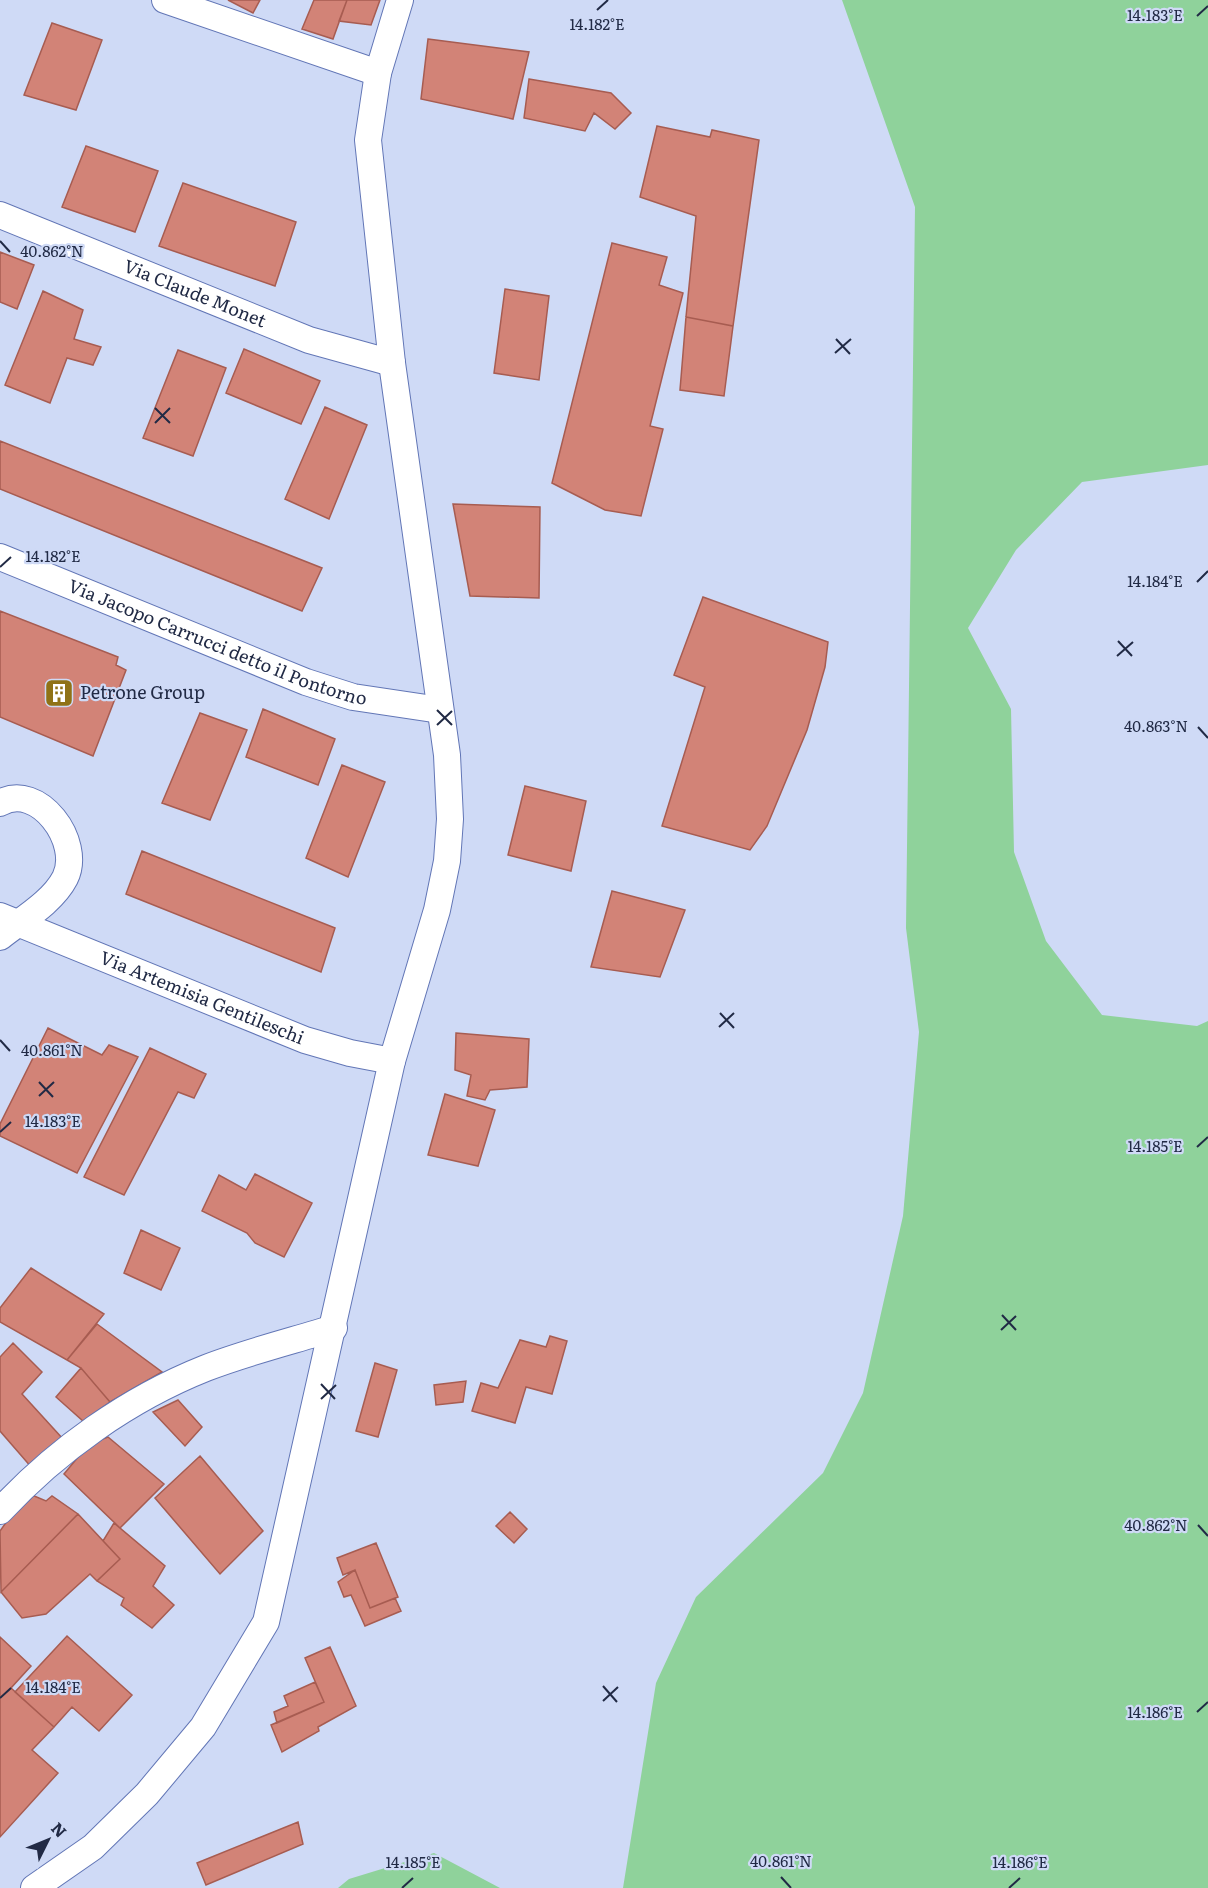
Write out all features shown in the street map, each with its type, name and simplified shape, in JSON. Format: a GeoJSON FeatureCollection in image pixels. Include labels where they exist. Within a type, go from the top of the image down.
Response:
{"type":"FeatureCollection","features":[{"type":"Feature","properties":{"kind":"street"},"geometry":{"type":"LineString","coordinates":[[165,0],[378,73]]}},
{"type":"Feature","properties":{"kind":"street"},"geometry":{"type":"LineString","coordinates":[[34,1888],[93,1847],[147,1794],[202,1727],[266,1622],[334,1328],[392,1061],[437,910],[447,861],[450,819],[447,755],[392,363],[368,140],[378,73],[400,0]]}},
{"type":"Feature","properties":{"kind":"street","name":"Via Claude Monet"},"geometry":{"type":"LineString","coordinates":[[0,215],[309,340],[392,363]]}},
{"type":"Feature","properties":{"kind":"street","name":"Via Jacopo Carrucci detto il Pontorno"},"geometry":{"type":"LineString","coordinates":[[0,557],[306,682],[353,697],[440,710]]}},
{"type":"Feature","properties":{"kind":"street","name":"Via Artemisia Gentileschi"},"geometry":{"type":"LineString","coordinates":[[1,802],[11,798],[32,802],[51,815],[63,831],[70,850],[66,877],[53,894],[5,926]]}},
{"type":"Feature","properties":{"kind":"street","name":"Via Artemisia Gentileschi"},"geometry":{"type":"LineString","coordinates":[[5,926],[305,1040],[350,1053],[392,1061]]}},
{"type":"Feature","properties":{"kind":"street"},"geometry":{"type":"LineString","coordinates":[[0,1511],[77,1440],[137,1401],[206,1368],[334,1328]]}},
{"type":"Feature","properties":{"kind":"green space"},"geometry":{"type":"Polygon","coordinates":[[[842,0],[1208,0],[1208,465],[1082,482],[1016,550],[968,628],[1011,709],[1014,852],[1046,941],[1102,1015],[1197,1026],[1208,1021],[1208,1888],[623,1888],[656,1683],[696,1597],[823,1473],[863,1393],[903,1216],[919,1032],[906,928],[915,207],[842,0]]]}},
{"type":"Feature","properties":{"kind":"green space"},"geometry":{"type":"Polygon","coordinates":[[[434,1853],[500,1888],[338,1888],[349,1879],[434,1853]]]}},
{"type":"Feature","properties":{"kind":"building"},"geometry":{"type":"Polygon","coordinates":[[[228,0],[260,0],[253,13],[228,0]]]}},
{"type":"Feature","properties":{"kind":"building"},"geometry":{"type":"Polygon","coordinates":[[[314,0],[347,0],[333,39],[302,29],[314,0]]]}},
{"type":"Feature","properties":{"kind":"building"},"geometry":{"type":"Polygon","coordinates":[[[347,0],[380,0],[371,25],[339,21],[347,0]]]}},
{"type":"Feature","properties":{"kind":"building"},"geometry":{"type":"Polygon","coordinates":[[[52,23],[102,40],[76,110],[24,95],[52,23]]]}},
{"type":"Feature","properties":{"kind":"building"},"geometry":{"type":"Polygon","coordinates":[[[428,39],[529,52],[513,119],[421,99],[428,39]]]}},
{"type":"Feature","properties":{"kind":"building"},"geometry":{"type":"Polygon","coordinates":[[[529,79],[611,93],[631,113],[615,129],[594,113],[585,131],[524,118],[529,79]]]}},
{"type":"Feature","properties":{"kind":"building"},"geometry":{"type":"Polygon","coordinates":[[[657,126],[710,137],[712,130],[759,140],[733,326],[686,317],[696,216],[640,197],[657,126]]]}},
{"type":"Feature","properties":{"kind":"building"},"geometry":{"type":"Polygon","coordinates":[[[86,146],[158,171],[135,232],[62,207],[86,146]]]}},
{"type":"Feature","properties":{"kind":"building"},"geometry":{"type":"Polygon","coordinates":[[[183,183],[296,222],[275,286],[159,246],[183,183]]]}},
{"type":"Feature","properties":{"kind":"building"},"geometry":{"type":"Polygon","coordinates":[[[612,243],[667,257],[659,285],[683,293],[650,426],[663,429],[641,516],[605,510],[552,483],[612,243]]]}},
{"type":"Feature","properties":{"kind":"building"},"geometry":{"type":"Polygon","coordinates":[[[0,252],[34,265],[17,309],[0,302],[0,252]]]}},
{"type":"Feature","properties":{"kind":"building"},"geometry":{"type":"Polygon","coordinates":[[[505,289],[549,296],[539,380],[494,373],[505,289]]]}},
{"type":"Feature","properties":{"kind":"building"},"geometry":{"type":"Polygon","coordinates":[[[43,291],[83,310],[74,339],[101,347],[93,365],[67,358],[50,403],[5,385],[43,291]]]}},
{"type":"Feature","properties":{"kind":"building"},"geometry":{"type":"Polygon","coordinates":[[[686,317],[733,326],[724,396],[680,390],[686,317]]]}},
{"type":"Feature","properties":{"kind":"building"},"geometry":{"type":"Polygon","coordinates":[[[244,349],[320,381],[301,424],[226,393],[244,349]]]}},
{"type":"Feature","properties":{"kind":"building"},"geometry":{"type":"Polygon","coordinates":[[[178,350],[226,368],[193,456],[143,438],[178,350]]]}},
{"type":"Feature","properties":{"kind":"building"},"geometry":{"type":"Polygon","coordinates":[[[325,407],[367,425],[329,519],[285,499],[325,407]]]}},
{"type":"Feature","properties":{"kind":"building"},"geometry":{"type":"Polygon","coordinates":[[[0,441],[322,568],[302,611],[0,489],[0,441]]]}},
{"type":"Feature","properties":{"kind":"building"},"geometry":{"type":"Polygon","coordinates":[[[453,504],[540,507],[539,598],[470,596],[453,504]]]}},
{"type":"Feature","properties":{"kind":"building"},"geometry":{"type":"Polygon","coordinates":[[[703,597],[828,642],[825,667],[807,730],[767,826],[750,850],[662,826],[705,687],[674,675],[703,597]]]}},
{"type":"Feature","properties":{"kind":"building","name":"Petrone Group"},"geometry":{"type":"Polygon","coordinates":[[[0,611],[118,657],[116,665],[126,670],[93,756],[0,717],[0,611]]]}},
{"type":"Feature","properties":{"kind":"building"},"geometry":{"type":"Polygon","coordinates":[[[263,709],[335,739],[318,785],[246,757],[263,709]]]}},
{"type":"Feature","properties":{"kind":"building"},"geometry":{"type":"Polygon","coordinates":[[[200,713],[247,730],[210,820],[162,803],[200,713]]]}},
{"type":"Feature","properties":{"kind":"building"},"geometry":{"type":"Polygon","coordinates":[[[342,765],[385,782],[348,877],[306,858],[342,765]]]}},
{"type":"Feature","properties":{"kind":"building"},"geometry":{"type":"Polygon","coordinates":[[[525,786],[586,801],[571,871],[508,855],[525,786]]]}},
{"type":"Feature","properties":{"kind":"building"},"geometry":{"type":"Polygon","coordinates":[[[142,851],[335,928],[321,972],[126,894],[142,851]]]}},
{"type":"Feature","properties":{"kind":"building"},"geometry":{"type":"Polygon","coordinates":[[[612,891],[685,910],[660,977],[591,967],[612,891]]]}},
{"type":"Feature","properties":{"kind":"building"},"geometry":{"type":"Polygon","coordinates":[[[48,1028],[102,1055],[109,1045],[138,1057],[77,1173],[0,1136],[0,1124],[48,1028]]]}},
{"type":"Feature","properties":{"kind":"building"},"geometry":{"type":"Polygon","coordinates":[[[456,1033],[529,1039],[527,1087],[490,1090],[485,1100],[467,1096],[471,1075],[455,1070],[456,1033]]]}},
{"type":"Feature","properties":{"kind":"building"},"geometry":{"type":"Polygon","coordinates":[[[150,1048],[206,1074],[194,1098],[178,1092],[124,1195],[84,1177],[150,1048]]]}},
{"type":"Feature","properties":{"kind":"building"},"geometry":{"type":"Polygon","coordinates":[[[445,1094],[495,1110],[478,1166],[428,1155],[445,1094]]]}},
{"type":"Feature","properties":{"kind":"building"},"geometry":{"type":"Polygon","coordinates":[[[255,1174],[312,1203],[284,1257],[255,1243],[247,1233],[202,1211],[219,1175],[246,1190],[255,1174]]]}},
{"type":"Feature","properties":{"kind":"building"},"geometry":{"type":"Polygon","coordinates":[[[141,1230],[180,1248],[161,1290],[124,1273],[141,1230]]]}},
{"type":"Feature","properties":{"kind":"building"},"geometry":{"type":"Polygon","coordinates":[[[31,1268],[104,1314],[67,1360],[0,1322],[0,1308],[31,1268]]]}},
{"type":"Feature","properties":{"kind":"building"},"geometry":{"type":"Polygon","coordinates":[[[97,1324],[162,1372],[110,1402],[81,1368],[67,1360],[97,1324]]]}},
{"type":"Feature","properties":{"kind":"building"},"geometry":{"type":"Polygon","coordinates":[[[550,1336],[567,1341],[552,1394],[526,1387],[515,1423],[472,1411],[481,1383],[498,1388],[520,1340],[546,1347],[550,1336]]]}},
{"type":"Feature","properties":{"kind":"building"},"geometry":{"type":"Polygon","coordinates":[[[13,1343],[42,1372],[22,1394],[63,1439],[32,1468],[0,1431],[0,1357],[13,1343]]]}},
{"type":"Feature","properties":{"kind":"building"},"geometry":{"type":"Polygon","coordinates":[[[375,1363],[397,1370],[378,1437],[356,1431],[375,1363]]]}},
{"type":"Feature","properties":{"kind":"building"},"geometry":{"type":"Polygon","coordinates":[[[81,1368],[110,1402],[83,1421],[56,1397],[81,1368]]]}},
{"type":"Feature","properties":{"kind":"building"},"geometry":{"type":"Polygon","coordinates":[[[466,1381],[463,1402],[436,1405],[434,1385],[466,1381]]]}},
{"type":"Feature","properties":{"kind":"building"},"geometry":{"type":"Polygon","coordinates":[[[178,1400],[202,1427],[185,1446],[153,1412],[178,1400]]]}},
{"type":"Feature","properties":{"kind":"building"},"geometry":{"type":"Polygon","coordinates":[[[108,1437],[164,1484],[120,1528],[64,1474],[89,1444],[108,1437]]]}},
{"type":"Feature","properties":{"kind":"building"},"geometry":{"type":"Polygon","coordinates":[[[200,1456],[263,1531],[220,1574],[155,1498],[200,1456]]]}},
{"type":"Feature","properties":{"kind":"building"},"geometry":{"type":"Polygon","coordinates":[[[27,1493],[46,1501],[52,1496],[78,1514],[1,1592],[0,1531],[27,1493]]]}},
{"type":"Feature","properties":{"kind":"building"},"geometry":{"type":"Polygon","coordinates":[[[510,1512],[527,1529],[514,1543],[496,1526],[510,1512]]]}},
{"type":"Feature","properties":{"kind":"building"},"geometry":{"type":"Polygon","coordinates":[[[78,1514],[120,1559],[97,1581],[90,1574],[46,1614],[22,1618],[1,1592],[78,1514]]]}},
{"type":"Feature","properties":{"kind":"building"},"geometry":{"type":"Polygon","coordinates":[[[114,1523],[165,1566],[153,1586],[174,1605],[152,1628],[121,1605],[124,1598],[97,1581],[120,1559],[103,1541],[114,1523]]]}},
{"type":"Feature","properties":{"kind":"building"},"geometry":{"type":"Polygon","coordinates":[[[376,1543],[398,1597],[370,1608],[355,1570],[343,1575],[337,1558],[376,1543]]]}},
{"type":"Feature","properties":{"kind":"building"},"geometry":{"type":"Polygon","coordinates":[[[355,1570],[370,1608],[395,1598],[401,1611],[365,1626],[351,1595],[344,1597],[338,1582],[355,1570]]]}},
{"type":"Feature","properties":{"kind":"building"},"geometry":{"type":"Polygon","coordinates":[[[67,1636],[132,1695],[99,1731],[72,1707],[54,1727],[15,1692],[67,1636]]]}},
{"type":"Feature","properties":{"kind":"building"},"geometry":{"type":"Polygon","coordinates":[[[0,1637],[31,1666],[11,1688],[54,1727],[32,1750],[58,1773],[0,1837],[0,1637]]]}},
{"type":"Feature","properties":{"kind":"building"},"geometry":{"type":"Polygon","coordinates":[[[330,1647],[356,1706],[318,1727],[319,1731],[282,1752],[271,1725],[324,1702],[305,1658],[330,1647]]]}},
{"type":"Feature","properties":{"kind":"building"},"geometry":{"type":"Polygon","coordinates":[[[315,1682],[324,1702],[277,1723],[274,1712],[288,1706],[284,1696],[315,1682]]]}},
{"type":"Feature","properties":{"kind":"building"},"geometry":{"type":"Polygon","coordinates":[[[298,1822],[303,1844],[206,1885],[197,1863],[298,1822]]]}},
{"type":"Feature","properties":{"kind":"place","name":"Petrone Group"},"geometry":{"type":"Point","coordinates":[59,693]}}]}
